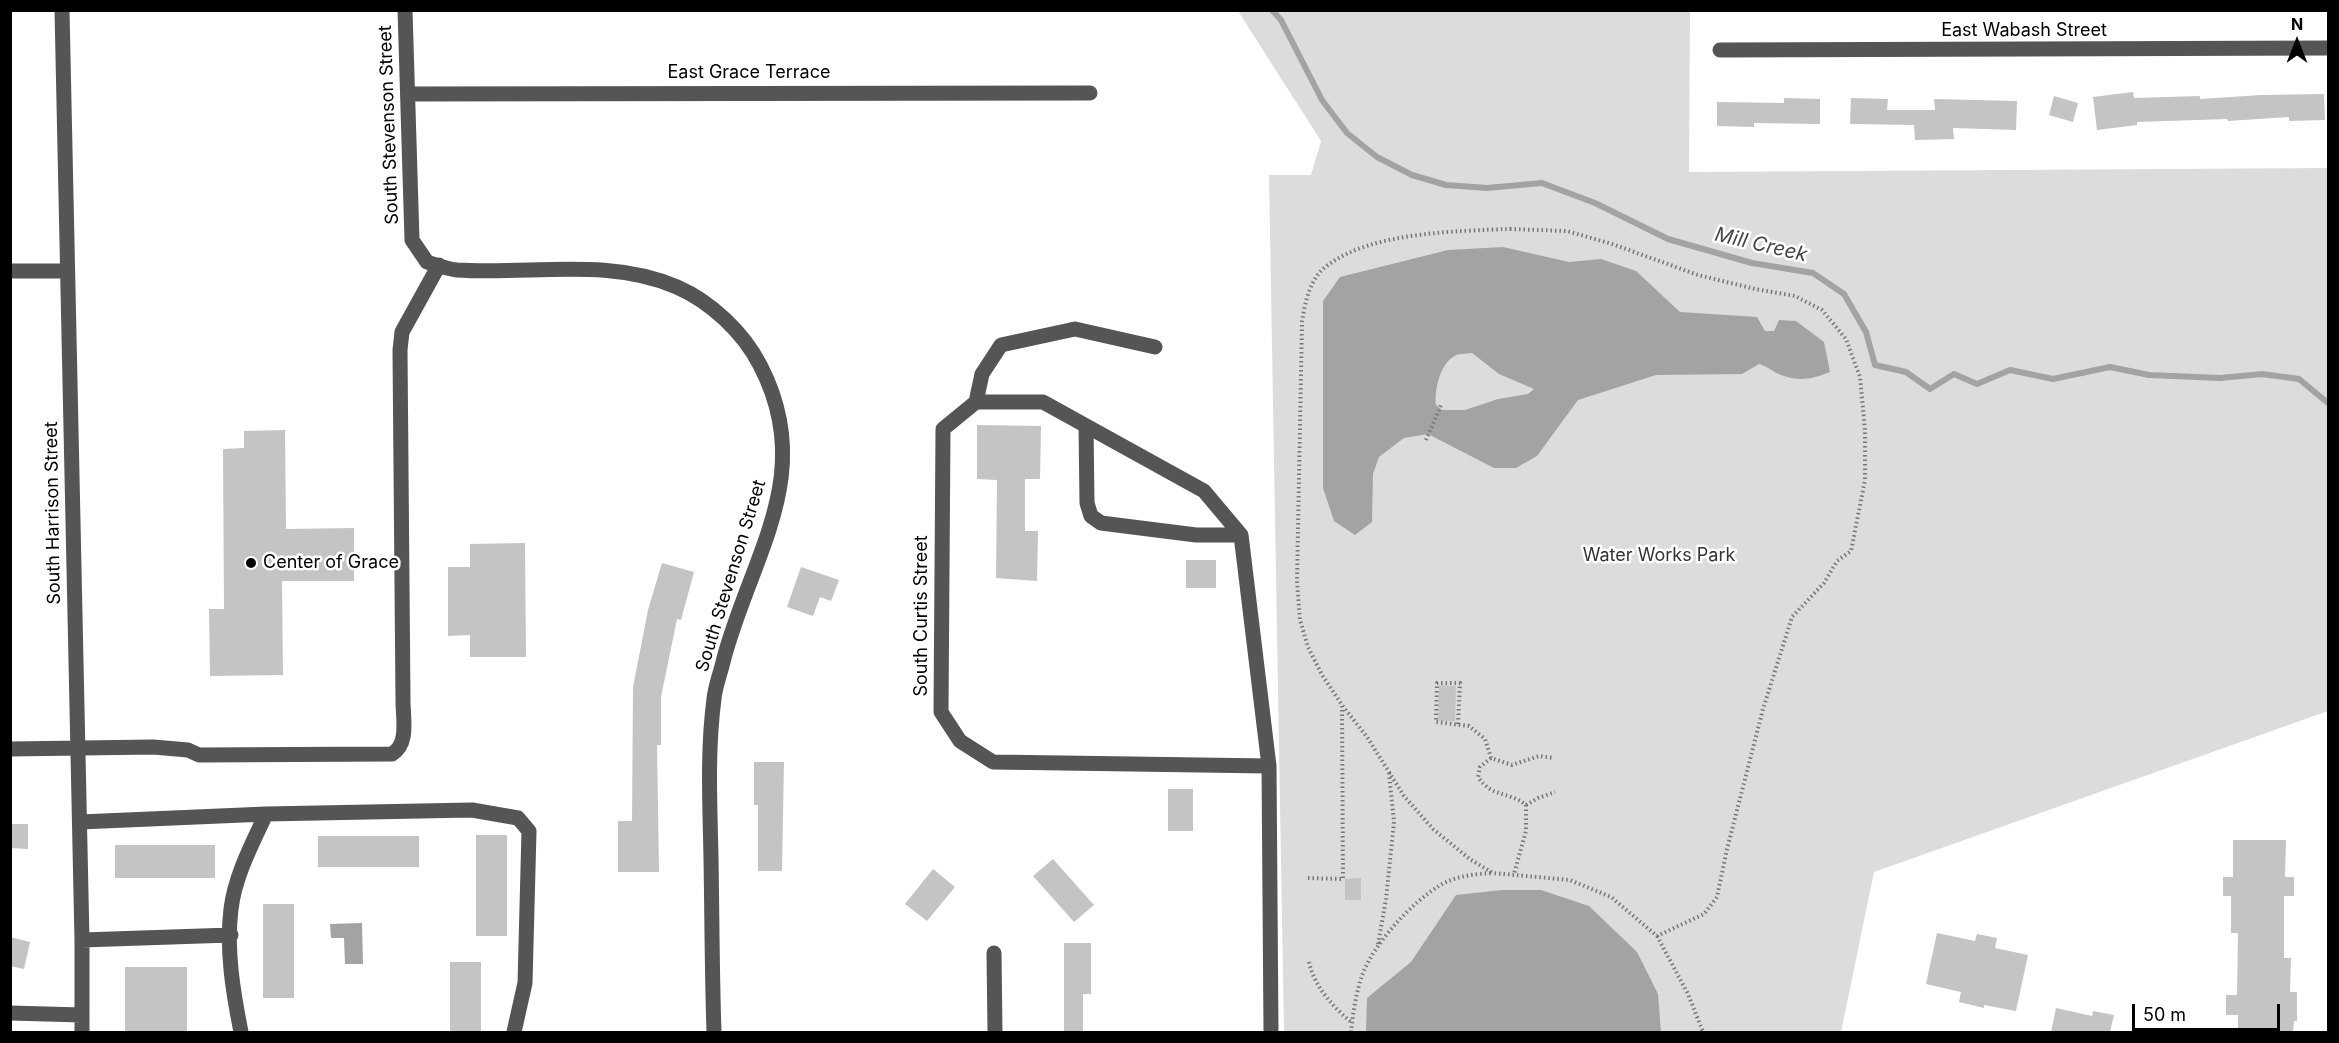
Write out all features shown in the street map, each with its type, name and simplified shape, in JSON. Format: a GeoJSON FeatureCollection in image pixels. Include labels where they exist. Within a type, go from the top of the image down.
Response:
{"type":"FeatureCollection","features":[{"type":"Feature","properties":{"kind":"street","name":"South Harrison Street"},"geometry":{"type":"LineString","coordinates":[[62,10],[80,822],[82,1032]]}},
{"type":"Feature","properties":{"kind":"street","name":"South Stevenson Street"},"geometry":{"type":"LineString","coordinates":[[405,10],[412,240],[427,262],[454,270],[612,269],[646,275],[678,288],[717,312],[755,354],[770,385],[780,417],[784,451],[782,483],[776,508],[729,638],[714,696],[709,751],[714,1032]]}},
{"type":"Feature","properties":{"kind":"street","name":"East Wabash Street"},"geometry":{"type":"LineString","coordinates":[[1719,51],[2328,48]]}},
{"type":"Feature","properties":{"kind":"street","name":"East Grace Terrace"},"geometry":{"type":"LineString","coordinates":[[408,94],[1090,93]]}},
{"type":"Feature","properties":{"kind":"street"},"geometry":{"type":"LineString","coordinates":[[10,749],[153,747],[188,750],[199,755],[392,754],[400,749],[403,741],[404,701],[400,350],[402,332],[439,265]]}},
{"type":"Feature","properties":{"kind":"street"},"geometry":{"type":"LineString","coordinates":[[10,271],[67,271]]}},
{"type":"Feature","properties":{"kind":"street"},"geometry":{"type":"LineString","coordinates":[[1155,346],[1075,329],[1001,345],[982,374],[976,402],[1043,402],[1204,491],[1241,535],[1269,766],[1271,1032]]}},
{"type":"Feature","properties":{"kind":"street","name":"South Curtis Street"},"geometry":{"type":"LineString","coordinates":[[976,402],[943,429],[941,712],[960,741],[993,762],[1269,766]]}},
{"type":"Feature","properties":{"kind":"street"},"geometry":{"type":"LineString","coordinates":[[1086,426],[1087,503],[1091,516],[1101,523],[1196,535],[1241,535]]}},
{"type":"Feature","properties":{"kind":"street"},"geometry":{"type":"LineString","coordinates":[[80,822],[266,814],[472,810],[518,818],[529,831],[525,983],[514,1032]]}},
{"type":"Feature","properties":{"kind":"street"},"geometry":{"type":"LineString","coordinates":[[241,1032],[231,984],[231,909],[240,874],[266,814]]}},
{"type":"Feature","properties":{"kind":"street"},"geometry":{"type":"LineString","coordinates":[[82,940],[231,935]]}},
{"type":"Feature","properties":{"kind":"street"},"geometry":{"type":"LineString","coordinates":[[994,953],[995,1032]]}},
{"type":"Feature","properties":{"kind":"street"},"geometry":{"type":"LineString","coordinates":[[10,1013],[82,1015]]}},
{"type":"Feature","properties":{"kind":"path"},"geometry":{"type":"LineString","coordinates":[[1493,873],[1471,860],[1433,829],[1404,796],[1367,737],[1322,675],[1308,647],[1300,620],[1297,581],[1302,322],[1305,304],[1317,275],[1327,265],[1363,247],[1403,238],[1464,231],[1510,229],[1567,231],[1612,244],[1698,275],[1795,296],[1822,310],[1846,339],[1860,377],[1865,430],[1865,480],[1851,551],[1837,561],[1824,583],[1792,617],[1763,709],[1727,849],[1718,897],[1704,914],[1657,936]]}},
{"type":"Feature","properties":{"kind":"path"},"geometry":{"type":"LineString","coordinates":[[1426,440],[1441,405]]}},
{"type":"Feature","properties":{"kind":"path"},"geometry":{"type":"LineString","coordinates":[[1458,724],[1460,683],[1437,683],[1436,722],[1469,726],[1485,739],[1491,758]]}},
{"type":"Feature","properties":{"kind":"path"},"geometry":{"type":"LineString","coordinates":[[1308,878],[1343,879],[1342,705]]}},
{"type":"Feature","properties":{"kind":"path"},"geometry":{"type":"LineString","coordinates":[[1491,758],[1512,765],[1539,756],[1554,758]]}},
{"type":"Feature","properties":{"kind":"path"},"geometry":{"type":"LineString","coordinates":[[1491,758],[1480,767],[1478,777],[1485,788],[1516,797],[1526,805]]}},
{"type":"Feature","properties":{"kind":"path"},"geometry":{"type":"LineString","coordinates":[[1378,946],[1386,899],[1394,822],[1389,772]]}},
{"type":"Feature","properties":{"kind":"path"},"geometry":{"type":"LineString","coordinates":[[1526,805],[1554,792]]}},
{"type":"Feature","properties":{"kind":"path"},"geometry":{"type":"LineString","coordinates":[[1514,874],[1526,831],[1526,805]]}},
{"type":"Feature","properties":{"kind":"path"},"geometry":{"type":"LineString","coordinates":[[1351,1032],[1363,973],[1378,946],[1413,907],[1439,886],[1468,875],[1493,873],[1570,880],[1611,897],[1657,936],[1688,994],[1703,1032]]}},
{"type":"Feature","properties":{"kind":"path"},"geometry":{"type":"LineString","coordinates":[[1309,962],[1311,974],[1335,1008],[1352,1022]]}},
{"type":"Feature","properties":{"kind":"green space","name":"Water Works Park"},"geometry":{"type":"Polygon","coordinates":[[[1238,11],[1690,11],[1689,172],[2328,168],[2328,711],[1874,872],[1841,1032],[1284,1032],[1269,175],[1311,175],[1321,141],[1238,11]]]}},
{"type":"Feature","properties":{"kind":"shaded area"},"geometry":{"type":"Polygon","coordinates":[[[1503,247],[1569,262],[1601,259],[1636,271],[1680,312],[1757,317],[1765,331],[1774,331],[1779,320],[1796,321],[1824,342],[1830,372],[1800,379],[1781,375],[1759,364],[1742,374],[1656,375],[1578,400],[1537,456],[1516,468],[1494,468],[1428,434],[1404,438],[1379,457],[1373,474],[1372,522],[1355,535],[1334,521],[1323,488],[1323,301],[1340,277],[1448,250],[1503,247]],[[1472,353],[1455,356],[1448,361],[1441,372],[1437,386],[1436,405],[1442,410],[1465,410],[1498,399],[1528,394],[1534,389],[1499,374],[1472,353]]]}},
{"type":"Feature","properties":{"kind":"shaded area"},"geometry":{"type":"Polygon","coordinates":[[[1502,890],[1541,890],[1589,906],[1637,952],[1658,994],[1661,1032],[1366,1032],[1367,998],[1411,962],[1456,895],[1502,890]]]}},
{"type":"Feature","properties":{"kind":"shaded area"},"geometry":{"type":"Polygon","coordinates":[[[362,923],[363,964],[345,964],[344,938],[331,938],[330,924],[362,923]]]}},
{"type":"Feature","properties":{"kind":"building"},"geometry":{"type":"Polygon","coordinates":[[[2133,92],[2134,98],[2200,96],[2200,99],[2324,94],[2325,120],[2289,121],[2289,117],[2228,121],[2227,119],[2137,122],[2137,125],[2097,130],[2093,97],[2133,92]]]}},
{"type":"Feature","properties":{"kind":"building"},"geometry":{"type":"Polygon","coordinates":[[[2054,96],[2078,103],[2073,122],[2049,115],[2054,96]]]}},
{"type":"Feature","properties":{"kind":"building"},"geometry":{"type":"Polygon","coordinates":[[[1784,98],[1820,99],[1820,124],[1754,123],[1754,127],[1717,126],[1717,102],[1784,103],[1784,98]]]}},
{"type":"Feature","properties":{"kind":"building"},"geometry":{"type":"Polygon","coordinates":[[[1851,98],[1888,99],[1887,110],[1935,110],[1934,99],[2017,101],[2016,130],[1953,128],[1954,139],[1915,140],[1914,125],[1850,124],[1851,98]]]}},
{"type":"Feature","properties":{"kind":"building"},"geometry":{"type":"Polygon","coordinates":[[[977,425],[1041,426],[1040,479],[1025,479],[1025,531],[1038,531],[1037,581],[996,578],[997,480],[977,479],[977,425]]]}},
{"type":"Feature","properties":{"kind":"building"},"geometry":{"type":"Polygon","coordinates":[[[285,430],[286,529],[354,528],[354,581],[282,581],[283,675],[210,676],[209,609],[224,609],[223,449],[244,448],[244,431],[285,430]]]}},
{"type":"Feature","properties":{"kind":"building"},"geometry":{"type":"Polygon","coordinates":[[[525,543],[526,657],[470,657],[470,635],[448,636],[448,567],[470,567],[470,544],[525,543]]]}},
{"type":"Feature","properties":{"kind":"building"},"geometry":{"type":"Polygon","coordinates":[[[1186,560],[1216,560],[1216,588],[1186,588],[1186,560]]]}},
{"type":"Feature","properties":{"kind":"building"},"geometry":{"type":"Polygon","coordinates":[[[662,563],[694,572],[681,620],[677,619],[661,697],[661,745],[657,745],[659,872],[618,872],[618,821],[632,821],[633,687],[648,610],[662,563]]]}},
{"type":"Feature","properties":{"kind":"building"},"geometry":{"type":"Polygon","coordinates":[[[801,567],[839,580],[831,601],[820,597],[813,616],[787,607],[801,567]]]}},
{"type":"Feature","properties":{"kind":"building"},"geometry":{"type":"Polygon","coordinates":[[[1439,685],[1456,686],[1455,721],[1438,721],[1439,685]]]}},
{"type":"Feature","properties":{"kind":"building"},"geometry":{"type":"Polygon","coordinates":[[[754,762],[784,762],[782,871],[758,871],[758,805],[754,805],[754,762]]]}},
{"type":"Feature","properties":{"kind":"building"},"geometry":{"type":"Polygon","coordinates":[[[1168,789],[1193,789],[1193,831],[1168,831],[1168,789]]]}},
{"type":"Feature","properties":{"kind":"building"},"geometry":{"type":"Polygon","coordinates":[[[10,824],[28,824],[28,849],[10,848],[10,824]]]}},
{"type":"Feature","properties":{"kind":"building"},"geometry":{"type":"Polygon","coordinates":[[[476,835],[507,835],[507,936],[476,936],[476,835]]]}},
{"type":"Feature","properties":{"kind":"building"},"geometry":{"type":"Polygon","coordinates":[[[318,836],[419,836],[419,867],[318,867],[318,836]]]}},
{"type":"Feature","properties":{"kind":"building"},"geometry":{"type":"Polygon","coordinates":[[[2233,840],[2286,840],[2285,877],[2294,877],[2294,896],[2284,896],[2284,958],[2291,958],[2290,992],[2297,992],[2297,1021],[2294,1021],[2293,1032],[2238,1032],[2238,1015],[2226,1015],[2226,995],[2237,995],[2238,933],[2231,933],[2231,896],[2223,896],[2223,877],[2233,877],[2233,840]]]}},
{"type":"Feature","properties":{"kind":"building"},"geometry":{"type":"Polygon","coordinates":[[[115,845],[215,845],[215,878],[115,878],[115,845]]]}},
{"type":"Feature","properties":{"kind":"building"},"geometry":{"type":"Polygon","coordinates":[[[1053,859],[1094,905],[1074,922],[1033,876],[1053,859]]]}},
{"type":"Feature","properties":{"kind":"building"},"geometry":{"type":"Polygon","coordinates":[[[933,869],[955,887],[927,921],[905,904],[933,869]]]}},
{"type":"Feature","properties":{"kind":"building"},"geometry":{"type":"Polygon","coordinates":[[[1361,878],[1361,900],[1345,900],[1345,879],[1361,878]]]}},
{"type":"Feature","properties":{"kind":"building"},"geometry":{"type":"Polygon","coordinates":[[[263,904],[294,904],[294,998],[263,998],[263,904]]]}},
{"type":"Feature","properties":{"kind":"building"},"geometry":{"type":"Polygon","coordinates":[[[1937,933],[1975,941],[1977,934],[1997,938],[1995,948],[2028,955],[2016,1011],[1984,1005],[1984,1008],[1959,1002],[1961,992],[1926,984],[1937,933]]]}},
{"type":"Feature","properties":{"kind":"building"},"geometry":{"type":"Polygon","coordinates":[[[10,937],[30,942],[24,969],[10,966],[10,937]]]}},
{"type":"Feature","properties":{"kind":"building"},"geometry":{"type":"Polygon","coordinates":[[[1064,943],[1091,943],[1091,994],[1083,994],[1083,1032],[1064,1032],[1064,943]]]}},
{"type":"Feature","properties":{"kind":"building"},"geometry":{"type":"Polygon","coordinates":[[[450,962],[481,962],[481,1032],[450,1032],[450,962]]]}},
{"type":"Feature","properties":{"kind":"building"},"geometry":{"type":"Polygon","coordinates":[[[125,967],[187,967],[187,1032],[125,1032],[125,967]]]}},
{"type":"Feature","properties":{"kind":"building"},"geometry":{"type":"Polygon","coordinates":[[[2056,1008],[2092,1016],[2093,1011],[2114,1015],[2110,1032],[2051,1032],[2056,1008]]]}},
{"type":"Feature","properties":{"kind":"waterway","name":"Mill Creek"},"geometry":{"type":"LineString","coordinates":[[1272,10],[1281,20],[1322,100],[1347,133],[1377,157],[1412,175],[1446,185],[1487,188],[1542,183],[1595,203],[1668,239],[1752,263],[1813,273],[1844,294],[1866,332],[1875,365],[1906,372],[1930,389],[1954,374],[1977,384],[2010,370],[2053,379],[2110,367],[2149,375],[2220,378],[2262,374],[2299,379],[2328,403]]}},
{"type":"Feature","properties":{"kind":"place","name":"Center of Grace"},"geometry":{"type":"Point","coordinates":[251,563]}}]}
